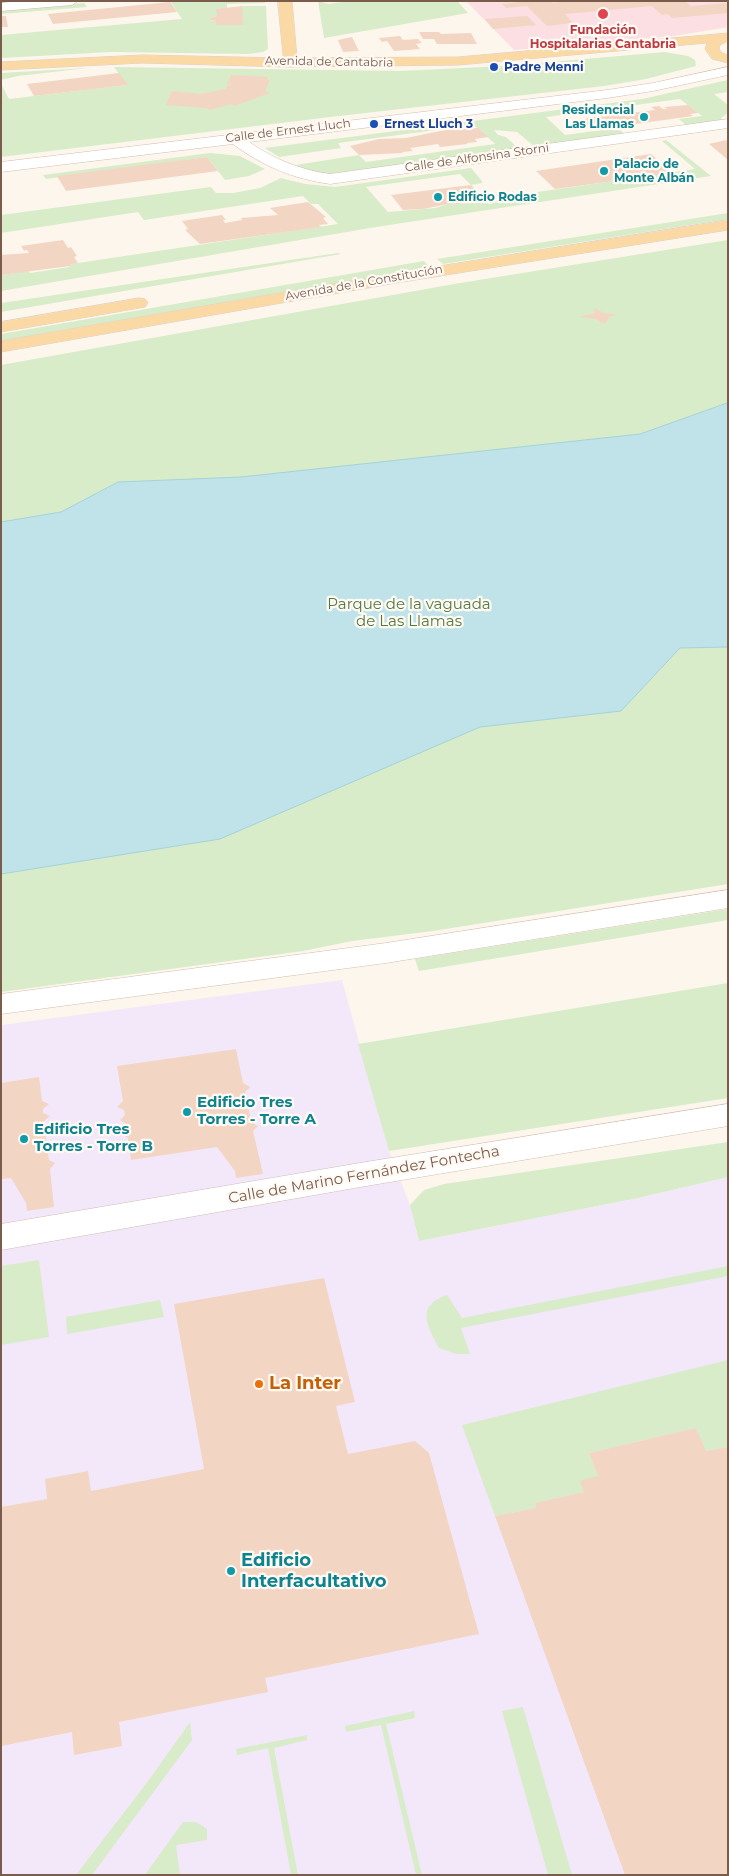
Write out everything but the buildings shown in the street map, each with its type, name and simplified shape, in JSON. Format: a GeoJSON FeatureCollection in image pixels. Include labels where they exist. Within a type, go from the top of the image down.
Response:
{"type":"FeatureCollection","features":[{"type":"Feature","properties":{"kind":"main road"},"geometry":{"type":"LineString","coordinates":[[285,1],[290,63]]}},
{"type":"Feature","properties":{"kind":"main road"},"geometry":{"type":"LineString","coordinates":[[720,56],[712,49],[712,45],[725,37]]}},
{"type":"Feature","properties":{"kind":"main road","name":"Avenida de Cantabria"},"geometry":{"type":"LineString","coordinates":[[1,66],[142,59],[290,63],[458,61],[725,37]]}},
{"type":"Feature","properties":{"kind":"main road","name":"Avenida de Cantabria"},"geometry":{"type":"LineString","coordinates":[[656,44],[720,56]]}},
{"type":"Feature","properties":{"kind":"main road","name":"Avenida de la Constitución"},"geometry":{"type":"LineString","coordinates":[[1,347],[402,277],[728,225]]}},
{"type":"Feature","properties":{"kind":"main road"},"geometry":{"type":"LineString","coordinates":[[1,327],[157,300]]}},
{"type":"Feature","properties":{"kind":"street"},"geometry":{"type":"LineString","coordinates":[[1,7],[72,1]]}},
{"type":"Feature","properties":{"kind":"street","name":"Calle de Ernest Lluch"},"geometry":{"type":"LineString","coordinates":[[694,78],[710,70],[720,56]]}},
{"type":"Feature","properties":{"kind":"street","name":"Calle de Ernest Lluch"},"geometry":{"type":"LineString","coordinates":[[1,167],[607,94],[728,71]]}},
{"type":"Feature","properties":{"kind":"street","name":"Calle de Alfonsina Storni"},"geometry":{"type":"LineString","coordinates":[[235,138],[279,166],[310,177],[330,178],[728,123]]}},
{"type":"Feature","properties":{"kind":"street"},"geometry":{"type":"LineString","coordinates":[[1,1004],[386,953],[728,899]]}},
{"type":"Feature","properties":{"kind":"street","name":"Calle de Marino Fernández Fontecha"},"geometry":{"type":"LineString","coordinates":[[1,1238],[420,1165],[728,1115]]}},
{"type":"Feature","properties":{"kind":"shaded area","name":"Fundación Hospitalarias Cantabria"},"geometry":{"type":"Polygon","coordinates":[[[466,1],[728,1],[728,27],[674,36],[514,50],[466,1]]]}},
{"type":"Feature","properties":{"kind":"shaded area"},"geometry":{"type":"Polygon","coordinates":[[[342,980],[389,1151],[410,1205],[419,1241],[638,1198],[728,1177],[728,1875],[1,1875],[1,1025],[342,980]]]}},
{"type":"Feature","properties":{"kind":"green space"},"geometry":{"type":"Polygon","coordinates":[[[170,1],[265,1],[265,3],[227,4],[227,9],[217,9],[217,16],[208,19],[216,21],[217,25],[242,25],[242,6],[266,6],[268,49],[263,52],[249,54],[111,52],[1,58],[1,35],[182,19],[170,1]]]}},
{"type":"Feature","properties":{"kind":"green space"},"geometry":{"type":"Polygon","coordinates":[[[318,1],[328,4],[350,1],[457,1],[468,13],[324,38],[318,1]]]}},
{"type":"Feature","properties":{"kind":"green space"},"geometry":{"type":"Polygon","coordinates":[[[84,3],[87,7],[1,14],[1,10],[84,3]]]}},
{"type":"Feature","properties":{"kind":"green space"},"geometry":{"type":"Polygon","coordinates":[[[665,52],[688,56],[695,60],[696,66],[646,79],[604,86],[1,157],[1,84],[9,99],[127,85],[114,67],[400,71],[504,66],[665,52]]]}},
{"type":"Feature","properties":{"kind":"green space"},"geometry":{"type":"Polygon","coordinates":[[[88,68],[18,76],[1,80],[1,73],[88,68]]]}},
{"type":"Feature","properties":{"kind":"green space"},"geometry":{"type":"Polygon","coordinates":[[[728,80],[728,92],[714,94],[728,105],[728,113],[721,118],[722,121],[687,126],[679,119],[702,116],[680,99],[546,117],[565,135],[617,128],[625,134],[535,147],[517,132],[494,130],[498,135],[506,137],[519,149],[329,174],[304,170],[296,165],[359,155],[366,162],[495,144],[474,125],[338,143],[341,148],[279,157],[265,148],[642,99],[728,80]]]}},
{"type":"Feature","properties":{"kind":"green space"},"geometry":{"type":"Polygon","coordinates":[[[666,140],[711,176],[376,227],[1,291],[1,275],[28,271],[30,273],[69,267],[69,265],[78,263],[338,224],[318,204],[311,204],[303,196],[144,220],[138,212],[1,233],[1,215],[211,187],[216,193],[233,193],[260,188],[281,178],[305,184],[335,187],[471,168],[482,183],[471,185],[460,174],[366,187],[388,212],[435,208],[448,204],[460,204],[484,199],[489,204],[503,201],[511,196],[512,191],[517,195],[695,169],[662,141],[666,140]]]}},
{"type":"Feature","properties":{"kind":"green space"},"geometry":{"type":"Polygon","coordinates":[[[210,153],[240,156],[265,169],[249,176],[225,180],[207,157],[46,179],[43,175],[210,153]]]}},
{"type":"Feature","properties":{"kind":"green space"},"geometry":{"type":"Polygon","coordinates":[[[728,213],[728,219],[443,264],[437,259],[728,213]]]}},
{"type":"Feature","properties":{"kind":"green space","name":"Parque de la vaguada de Las Llamas"},"geometry":{"type":"Polygon","coordinates":[[[728,240],[728,884],[433,931],[352,941],[303,951],[1,992],[1,365],[454,284],[728,240]]]}},
{"type":"Feature","properties":{"kind":"green space"},"geometry":{"type":"Polygon","coordinates":[[[341,254],[1,312],[1,303],[341,254]]]}},
{"type":"Feature","properties":{"kind":"green space"},"geometry":{"type":"Polygon","coordinates":[[[424,261],[429,267],[1,341],[1,334],[424,261]]]}},
{"type":"Feature","properties":{"kind":"green space"},"geometry":{"type":"Polygon","coordinates":[[[728,909],[728,920],[419,971],[415,959],[728,909]]]}},
{"type":"Feature","properties":{"kind":"green space"},"geometry":{"type":"Polygon","coordinates":[[[728,983],[728,1098],[389,1151],[358,1044],[728,983]]]}},
{"type":"Feature","properties":{"kind":"green space"},"geometry":{"type":"Polygon","coordinates":[[[728,1142],[728,1177],[638,1198],[419,1241],[410,1205],[424,1190],[444,1184],[728,1142]]]}},
{"type":"Feature","properties":{"kind":"green space"},"geometry":{"type":"Polygon","coordinates":[[[39,1260],[49,1337],[1,1345],[1,1266],[39,1260]]]}},
{"type":"Feature","properties":{"kind":"green space"},"geometry":{"type":"Polygon","coordinates":[[[728,1266],[728,1276],[461,1328],[470,1354],[456,1354],[439,1348],[426,1317],[431,1305],[437,1299],[447,1295],[462,1318],[728,1266]]]}},
{"type":"Feature","properties":{"kind":"green space"},"geometry":{"type":"Polygon","coordinates":[[[160,1300],[164,1317],[67,1334],[66,1317],[160,1300]]]}},
{"type":"Feature","properties":{"kind":"green space"},"geometry":{"type":"Polygon","coordinates":[[[728,1360],[728,1447],[706,1451],[696,1428],[589,1453],[598,1476],[584,1492],[535,1503],[536,1508],[495,1516],[462,1425],[728,1360]]]}},
{"type":"Feature","properties":{"kind":"green space"},"geometry":{"type":"Polygon","coordinates":[[[523,1707],[572,1875],[548,1875],[502,1711],[523,1707]]]}},
{"type":"Feature","properties":{"kind":"green space"},"geometry":{"type":"Polygon","coordinates":[[[414,1711],[415,1718],[386,1724],[422,1875],[416,1875],[381,1725],[346,1732],[345,1726],[414,1711]]]}},
{"type":"Feature","properties":{"kind":"green space"},"geometry":{"type":"Polygon","coordinates":[[[190,1722],[192,1740],[92,1875],[76,1875],[149,1780],[190,1722]]]}},
{"type":"Feature","properties":{"kind":"green space"},"geometry":{"type":"Polygon","coordinates":[[[307,1735],[307,1740],[274,1748],[298,1875],[291,1875],[268,1748],[237,1755],[236,1749],[307,1735]]]}},
{"type":"Feature","properties":{"kind":"green space"},"geometry":{"type":"Polygon","coordinates":[[[183,1822],[196,1822],[207,1829],[207,1840],[176,1845],[180,1875],[145,1875],[183,1822]]]}},
{"type":"Feature","properties":{"kind":"water"},"geometry":{"type":"Polygon","coordinates":[[[728,403],[728,647],[680,648],[621,711],[480,727],[220,839],[1,874],[1,522],[61,512],[118,482],[241,477],[640,434],[728,403]]]}},
{"type":"Feature","properties":{"kind":"place","name":"Fundación Hospitalarias Cantabria"},"geometry":{"type":"Point","coordinates":[603,14]}},
{"type":"Feature","properties":{"kind":"place","name":"Padre Menni"},"geometry":{"type":"Point","coordinates":[494,67]}},
{"type":"Feature","properties":{"kind":"place","name":"Residencial Las Llamas"},"geometry":{"type":"Point","coordinates":[644,117]}},
{"type":"Feature","properties":{"kind":"place","name":"Ernest Lluch 3"},"geometry":{"type":"Point","coordinates":[374,124]}},
{"type":"Feature","properties":{"kind":"place","name":"Palacio de Monte Albán"},"geometry":{"type":"Point","coordinates":[604,171]}},
{"type":"Feature","properties":{"kind":"place","name":"Edificio Rodas"},"geometry":{"type":"Point","coordinates":[438,197]}},
{"type":"Feature","properties":{"kind":"place","name":"Edificio Tres Torres - Torre A"},"geometry":{"type":"Point","coordinates":[187,1112]}},
{"type":"Feature","properties":{"kind":"place","name":"Edificio Tres Torres - Torre B"},"geometry":{"type":"Point","coordinates":[24,1139]}},
{"type":"Feature","properties":{"kind":"place","name":"La Inter"},"geometry":{"type":"Point","coordinates":[259,1384]}},
{"type":"Feature","properties":{"kind":"place","name":"Edificio Interfacultativo"},"geometry":{"type":"Point","coordinates":[231,1571]}}]}
